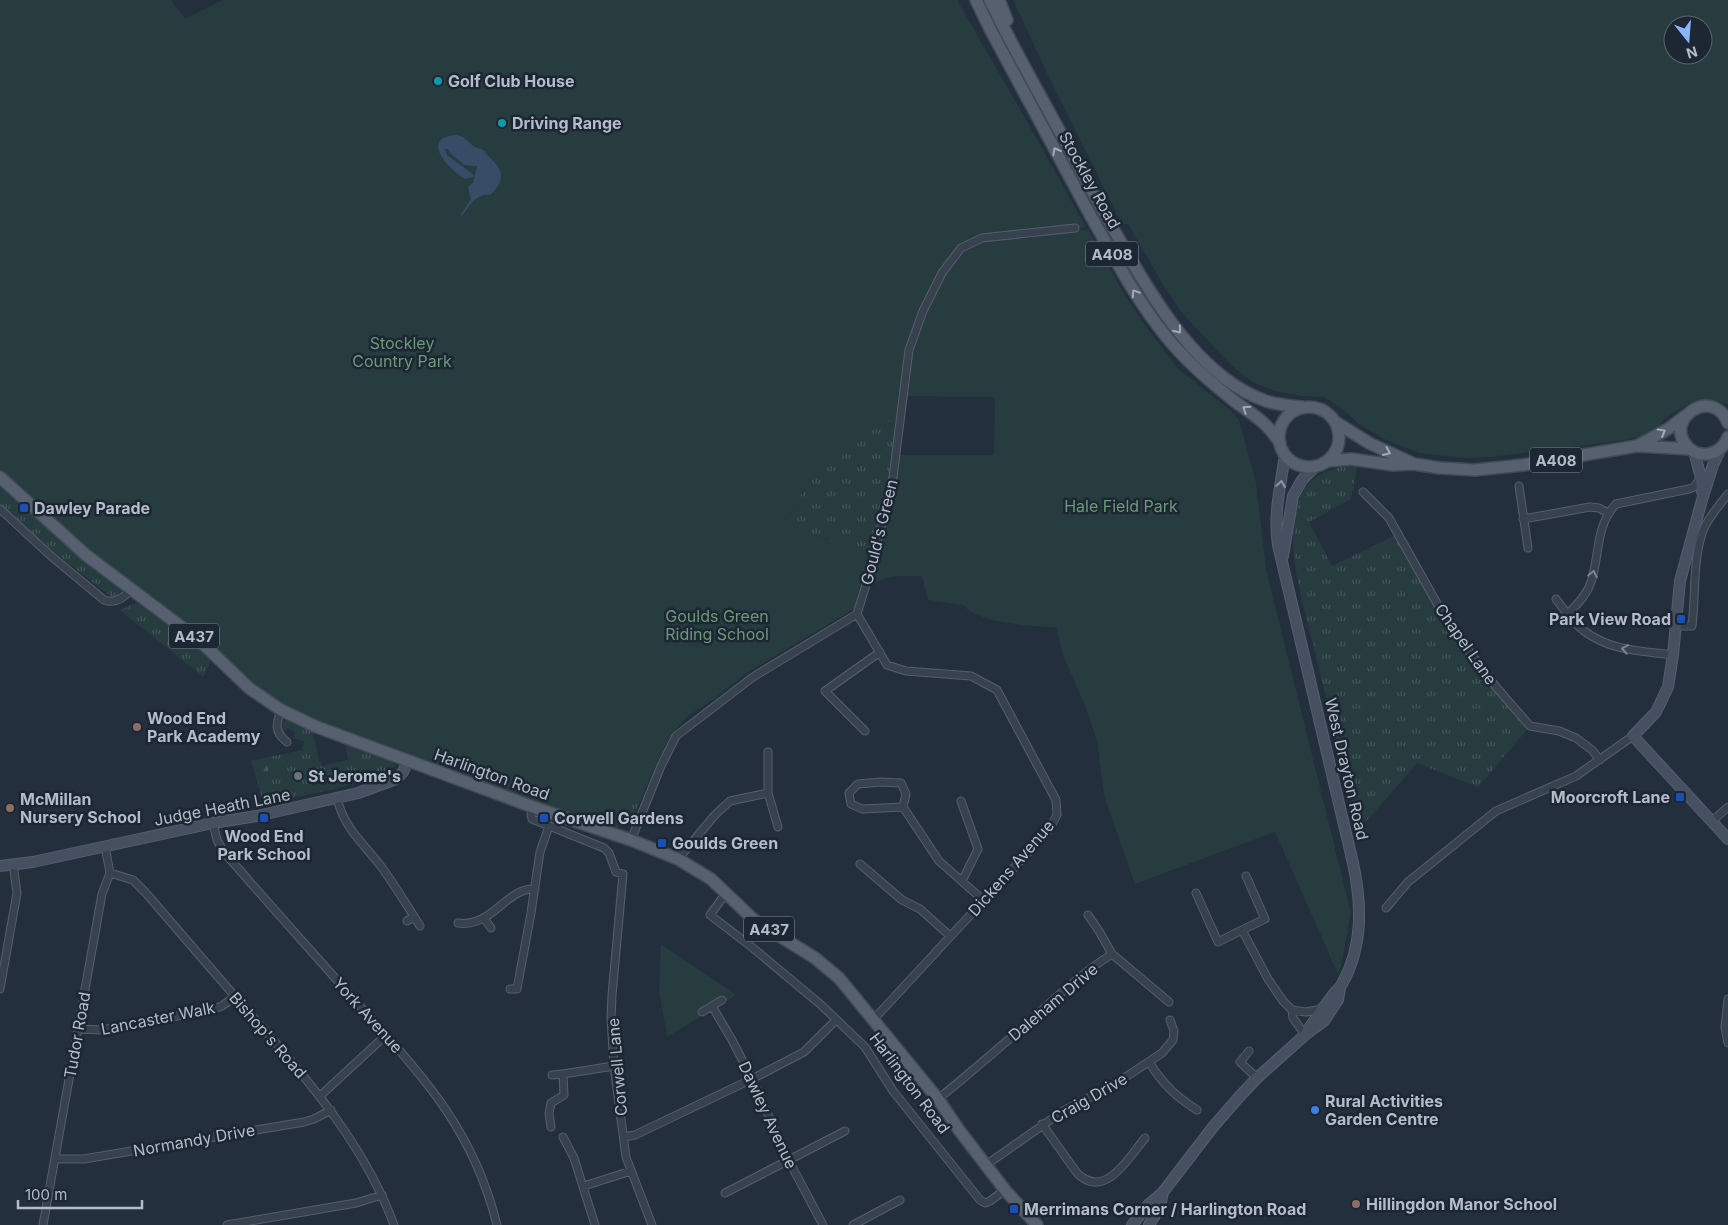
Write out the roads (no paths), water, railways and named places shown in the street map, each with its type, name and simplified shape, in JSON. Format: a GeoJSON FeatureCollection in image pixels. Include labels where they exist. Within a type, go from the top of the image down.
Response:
{"type":"FeatureCollection","features":[{"type":"Feature","properties":{"kind":"main road"},"geometry":{"type":"LineString","coordinates":[[970,0],[990,29]]}},
{"type":"Feature","properties":{"kind":"main road","name":"Stockley Road"},"geometry":{"type":"LineString","coordinates":[[976,0],[1126,278],[1157,325],[1174,348],[1195,369],[1234,401],[1262,420],[1272,430],[1282,449]]}},
{"type":"Feature","properties":{"kind":"main road","name":"Stockley Road"},"geometry":{"type":"LineString","coordinates":[[990,0],[1143,281],[1178,331],[1207,362],[1238,387],[1267,401],[1288,406],[1304,407]]}},
{"type":"Feature","properties":{"kind":"main road"},"geometry":{"type":"LineString","coordinates":[[999,0],[1023,61]]}},
{"type":"Feature","properties":{"kind":"main road"},"geometry":{"type":"LineString","coordinates":[[1702,500],[1701,478],[1692,450],[1685,443],[1681,433],[1682,424],[1686,415],[1693,409],[1702,406],[1710,406],[1724,412],[1728,422]]}},
{"type":"Feature","properties":{"kind":"main road"},"geometry":{"type":"LineString","coordinates":[[1304,407],[1316,407],[1324,410],[1337,423],[1340,434],[1339,443],[1335,453],[1328,461],[1316,466],[1307,467],[1299,465],[1291,460],[1282,449],[1280,432],[1284,419],[1293,411],[1304,407]]}},
{"type":"Feature","properties":{"kind":"main road","name":"A408"},"geometry":{"type":"LineString","coordinates":[[1636,446],[1675,425],[1686,415]]}},
{"type":"Feature","properties":{"kind":"main road","name":"A408"},"geometry":{"type":"LineString","coordinates":[[1337,423],[1369,443],[1414,464]]}},
{"type":"Feature","properties":{"kind":"main road"},"geometry":{"type":"LineString","coordinates":[[1692,450],[1706,454],[1714,452],[1725,443]]}},
{"type":"Feature","properties":{"kind":"main road"},"geometry":{"type":"LineString","coordinates":[[1725,443],[1713,466],[1680,581],[1668,687],[1656,712],[1633,736],[1728,840]]}},
{"type":"Feature","properties":{"kind":"main road","name":"A408"},"geometry":{"type":"LineString","coordinates":[[1328,461],[1351,459],[1393,465],[1414,464],[1458,469],[1504,468],[1636,446],[1692,450]]}},
{"type":"Feature","properties":{"kind":"main road","name":"West Drayton Road"},"geometry":{"type":"LineString","coordinates":[[1132,1225],[1149,1204],[1163,1192],[1222,1116],[1257,1078],[1305,1035],[1324,1021],[1333,1009],[1340,994],[1356,948],[1360,916],[1359,893],[1276,531],[1282,449]]}},
{"type":"Feature","properties":{"kind":"main road","name":"West Drayton Road"},"geometry":{"type":"LineString","coordinates":[[1282,558],[1293,496],[1302,480],[1316,466]]}},
{"type":"Feature","properties":{"kind":"main road","name":"A437"},"geometry":{"type":"LineString","coordinates":[[0,476],[80,550],[200,641],[249,688],[281,710],[317,727],[408,760]]}},
{"type":"Feature","properties":{"kind":"main road","name":"Harlington Road"},"geometry":{"type":"LineString","coordinates":[[408,760],[533,807],[630,840],[678,859],[711,879],[754,920],[815,958],[839,978],[938,1099],[959,1130],[1006,1190],[1037,1225]]}},
{"type":"Feature","properties":{"kind":"main road","name":"Judge Heath Lane"},"geometry":{"type":"LineString","coordinates":[[0,866],[34,862],[337,798],[392,781],[402,775],[408,760]]}},
{"type":"Feature","properties":{"kind":"main road","name":"West Drayton Road"},"geometry":{"type":"LineString","coordinates":[[1305,1035],[1333,995],[1341,987]]}},
{"type":"Feature","properties":{"kind":"main road","name":"West Drayton Road"},"geometry":{"type":"LineString","coordinates":[[1149,1225],[1154,1220],[1160,1207],[1163,1192]]}},
{"type":"Feature","properties":{"kind":"street","name":"Gould's Green"},"geometry":{"type":"LineString","coordinates":[[857,614],[893,477],[909,350],[923,311],[942,273],[961,248],[982,238],[1075,228]]}},
{"type":"Feature","properties":{"kind":"street"},"geometry":{"type":"LineString","coordinates":[[1568,614],[1584,596],[1591,584],[1603,524],[1608,513],[1616,504],[1689,489],[1694,487],[1701,478]]}},
{"type":"Feature","properties":{"kind":"street"},"geometry":{"type":"LineString","coordinates":[[1519,486],[1528,548]]}},
{"type":"Feature","properties":{"kind":"street","name":"Chapel Lane"},"geometry":{"type":"LineString","coordinates":[[1363,492],[1389,518],[1448,623],[1496,687],[1530,726],[1559,731],[1576,738],[1592,750],[1600,760]]}},
{"type":"Feature","properties":{"kind":"street"},"geometry":{"type":"LineString","coordinates":[[1676,626],[1692,626],[1693,592],[1699,549],[1705,527],[1728,494]]}},
{"type":"Feature","properties":{"kind":"street"},"geometry":{"type":"LineString","coordinates":[[1523,519],[1590,507],[1599,508],[1608,513]]}},
{"type":"Feature","properties":{"kind":"street"},"geometry":{"type":"LineString","coordinates":[[0,508],[51,556],[104,600],[116,601],[126,595],[131,589]]}},
{"type":"Feature","properties":{"kind":"street"},"geometry":{"type":"LineString","coordinates":[[1556,599],[1583,630],[1605,644],[1627,650],[1673,655]]}},
{"type":"Feature","properties":{"kind":"street","name":"Dickens Avenue"},"geometry":{"type":"LineString","coordinates":[[857,614],[887,665],[906,671],[971,676],[997,690],[1056,800],[1057,815],[1049,830],[874,1019]]}},
{"type":"Feature","properties":{"kind":"street"},"geometry":{"type":"LineString","coordinates":[[630,840],[661,766],[676,736],[753,677],[857,614]]}},
{"type":"Feature","properties":{"kind":"street"},"geometry":{"type":"LineString","coordinates":[[865,731],[824,690],[880,652]]}},
{"type":"Feature","properties":{"kind":"street"},"geometry":{"type":"LineString","coordinates":[[281,710],[276,723],[276,730],[287,742]]}},
{"type":"Feature","properties":{"kind":"street"},"geometry":{"type":"LineString","coordinates":[[1386,908],[1408,882],[1496,811],[1576,776],[1633,736]]}},
{"type":"Feature","properties":{"kind":"street"},"geometry":{"type":"LineString","coordinates":[[768,752],[768,793],[778,827]]}},
{"type":"Feature","properties":{"kind":"street"},"geometry":{"type":"LineString","coordinates":[[903,807],[862,809],[850,804],[849,793],[858,784],[901,783],[906,794],[903,807],[939,861],[983,900]]}},
{"type":"Feature","properties":{"kind":"street"},"geometry":{"type":"LineString","coordinates":[[678,859],[715,815],[730,801],[768,793]]}},
{"type":"Feature","properties":{"kind":"street"},"geometry":{"type":"LineString","coordinates":[[337,798],[342,815],[348,826],[384,871],[411,919],[420,926]]}},
{"type":"Feature","properties":{"kind":"street"},"geometry":{"type":"LineString","coordinates":[[961,801],[978,849],[962,881]]}},
{"type":"Feature","properties":{"kind":"street"},"geometry":{"type":"LineString","coordinates":[[510,989],[517,990],[540,852],[549,826],[532,819],[533,807]]}},
{"type":"Feature","properties":{"kind":"street"},"geometry":{"type":"LineString","coordinates":[[1711,822],[1728,807]]}},
{"type":"Feature","properties":{"kind":"street","name":"York Avenue"},"geometry":{"type":"LineString","coordinates":[[213,823],[216,840],[223,851],[430,1086],[456,1124],[480,1173],[497,1225]]}},
{"type":"Feature","properties":{"kind":"street","name":"Corwell Lane"},"geometry":{"type":"LineString","coordinates":[[549,826],[604,848],[609,852],[616,872],[623,874],[611,1010],[614,1066],[626,1157],[652,1225]]}},
{"type":"Feature","properties":{"kind":"street"},"geometry":{"type":"LineString","coordinates":[[105,846],[110,873]]}},
{"type":"Feature","properties":{"kind":"street"},"geometry":{"type":"LineString","coordinates":[[0,989],[16,898],[17,887],[14,864]]}},
{"type":"Feature","properties":{"kind":"street"},"geometry":{"type":"LineString","coordinates":[[860,864],[902,900],[920,909],[950,936]]}},
{"type":"Feature","properties":{"kind":"street","name":"Bishop's Road"},"geometry":{"type":"LineString","coordinates":[[110,873],[133,880],[139,885],[320,1096],[358,1151],[382,1194],[394,1225]]}},
{"type":"Feature","properties":{"kind":"street","name":"Tudor Road"},"geometry":{"type":"LineString","coordinates":[[43,1225],[102,894],[110,873]]}},
{"type":"Feature","properties":{"kind":"street"},"geometry":{"type":"LineString","coordinates":[[1196,893],[1218,942],[1265,919],[1246,876]]}},
{"type":"Feature","properties":{"kind":"street"},"geometry":{"type":"LineString","coordinates":[[458,923],[472,923],[484,918],[523,889],[535,889]]}},
{"type":"Feature","properties":{"kind":"street","name":"Harlington Road"},"geometry":{"type":"LineString","coordinates":[[726,893],[710,915],[754,948],[820,1004],[864,1047],[893,1091],[980,1200],[985,1203],[1006,1190]]}},
{"type":"Feature","properties":{"kind":"street"},"geometry":{"type":"LineString","coordinates":[[1088,915],[1112,954]]}},
{"type":"Feature","properties":{"kind":"street"},"geometry":{"type":"LineString","coordinates":[[484,918],[491,928]]}},
{"type":"Feature","properties":{"kind":"street"},"geometry":{"type":"LineString","coordinates":[[1242,930],[1268,979],[1292,1010],[1294,1018],[1305,1035]]}},
{"type":"Feature","properties":{"kind":"street","name":"Daleham Drive"},"geometry":{"type":"LineString","coordinates":[[938,1099],[1063,991],[1112,954],[1169,1002]]}},
{"type":"Feature","properties":{"kind":"street","name":"Lancaster Walk"},"geometry":{"type":"LineString","coordinates":[[78,1029],[102,1030],[210,1010],[218,1008],[236,996]]}},
{"type":"Feature","properties":{"kind":"street"},"geometry":{"type":"LineString","coordinates":[[1728,999],[1725,1027],[1728,1043]]}},
{"type":"Feature","properties":{"kind":"street"},"geometry":{"type":"LineString","coordinates":[[702,1012],[722,1000]]}},
{"type":"Feature","properties":{"kind":"street","name":"Dawley Avenue"},"geometry":{"type":"LineString","coordinates":[[712,1006],[752,1079],[788,1159],[823,1225]]}},
{"type":"Feature","properties":{"kind":"street"},"geometry":{"type":"LineString","coordinates":[[1292,1010],[1311,1012],[1324,1008]]}},
{"type":"Feature","properties":{"kind":"street"},"geometry":{"type":"LineString","coordinates":[[624,1137],[635,1135],[804,1052],[836,1020]]}},
{"type":"Feature","properties":{"kind":"street","name":"Craig Drive"},"geometry":{"type":"LineString","coordinates":[[986,1165],[1042,1124],[1073,1105],[1112,1086],[1162,1053],[1173,1040],[1174,1031],[1170,1020]]}},
{"type":"Feature","properties":{"kind":"street"},"geometry":{"type":"LineString","coordinates":[[320,1096],[386,1036]]}},
{"type":"Feature","properties":{"kind":"street"},"geometry":{"type":"LineString","coordinates":[[1249,1051],[1240,1062],[1257,1078]]}},
{"type":"Feature","properties":{"kind":"street"},"geometry":{"type":"LineString","coordinates":[[1148,1062],[1168,1089],[1182,1101],[1197,1110]]}},
{"type":"Feature","properties":{"kind":"street"},"geometry":{"type":"LineString","coordinates":[[552,1075],[614,1066]]}},
{"type":"Feature","properties":{"kind":"street"},"geometry":{"type":"LineString","coordinates":[[551,1127],[548,1113],[551,1103],[564,1095],[563,1074]]}},
{"type":"Feature","properties":{"kind":"street","name":"Normandy Drive"},"geometry":{"type":"LineString","coordinates":[[55,1159],[84,1159],[304,1122],[330,1110]]}},
{"type":"Feature","properties":{"kind":"street"},"geometry":{"type":"LineString","coordinates":[[1042,1124],[1077,1173],[1093,1182],[1103,1181],[1113,1176],[1145,1138]]}},
{"type":"Feature","properties":{"kind":"street"},"geometry":{"type":"LineString","coordinates":[[725,1193],[845,1131]]}},
{"type":"Feature","properties":{"kind":"street"},"geometry":{"type":"LineString","coordinates":[[563,1137],[574,1158],[595,1225]]}},
{"type":"Feature","properties":{"kind":"street"},"geometry":{"type":"LineString","coordinates":[[584,1186],[631,1171]]}},
{"type":"Feature","properties":{"kind":"street"},"geometry":{"type":"LineString","coordinates":[[227,1225],[356,1203],[382,1194]]}},
{"type":"Feature","properties":{"kind":"street"},"geometry":{"type":"LineString","coordinates":[[853,1225],[900,1200]]}},
{"type":"Feature","properties":{"kind":"water"},"geometry":{"type":"Polygon","coordinates":[[[456,135],[462,137],[475,147],[484,150],[497,165],[501,175],[495,190],[490,195],[477,198],[462,216],[461,214],[471,199],[468,187],[473,183],[477,166],[464,165],[448,149],[445,149],[447,155],[474,175],[465,179],[452,169],[438,148],[439,142],[445,137],[456,135]]]}},
{"type":"Feature","properties":{"kind":"place","name":"Golf Club House"},"geometry":{"type":"Point","coordinates":[438,81]}},
{"type":"Feature","properties":{"kind":"place","name":"Driving Range"},"geometry":{"type":"Point","coordinates":[502,123]}},
{"type":"Feature","properties":{"kind":"place","name":"Dawley Parade"},"geometry":{"type":"Point","coordinates":[24,508]}},
{"type":"Feature","properties":{"kind":"place","name":"Park View Road"},"geometry":{"type":"Point","coordinates":[1681,619]}},
{"type":"Feature","properties":{"kind":"place","name":"Wood End Park Academy"},"geometry":{"type":"Point","coordinates":[137,727]}},
{"type":"Feature","properties":{"kind":"place","name":"St Jerome's"},"geometry":{"type":"Point","coordinates":[298,776]}},
{"type":"Feature","properties":{"kind":"place","name":"Moorcroft Lane"},"geometry":{"type":"Point","coordinates":[1680,797]}},
{"type":"Feature","properties":{"kind":"place","name":"McMillan Nursery School"},"geometry":{"type":"Point","coordinates":[10,808]}},
{"type":"Feature","properties":{"kind":"place","name":"Wood End Park School"},"geometry":{"type":"Point","coordinates":[264,818]}},
{"type":"Feature","properties":{"kind":"place","name":"Corwell Gardens"},"geometry":{"type":"Point","coordinates":[544,818]}},
{"type":"Feature","properties":{"kind":"place","name":"Goulds Green"},"geometry":{"type":"Point","coordinates":[662,843]}},
{"type":"Feature","properties":{"kind":"place","name":"Rural Activities Garden Centre"},"geometry":{"type":"Point","coordinates":[1315,1110]}},
{"type":"Feature","properties":{"kind":"place","name":"Hillingdon Manor School"},"geometry":{"type":"Point","coordinates":[1356,1204]}},
{"type":"Feature","properties":{"kind":"place","name":"Merrimans Corner / Harlington Road"},"geometry":{"type":"Point","coordinates":[1014,1209]}},
{"type":"Feature","properties":{"kind":"park label","name":"Stockley Country Park"},"geometry":{"type":"Point","coordinates":[402,352]}},
{"type":"Feature","properties":{"kind":"park label","name":"Hale Field Park"},"geometry":{"type":"Point","coordinates":[1121,506]}},
{"type":"Feature","properties":{"kind":"park label","name":"Goulds Green Riding School"},"geometry":{"type":"Point","coordinates":[717,625]}}]}
